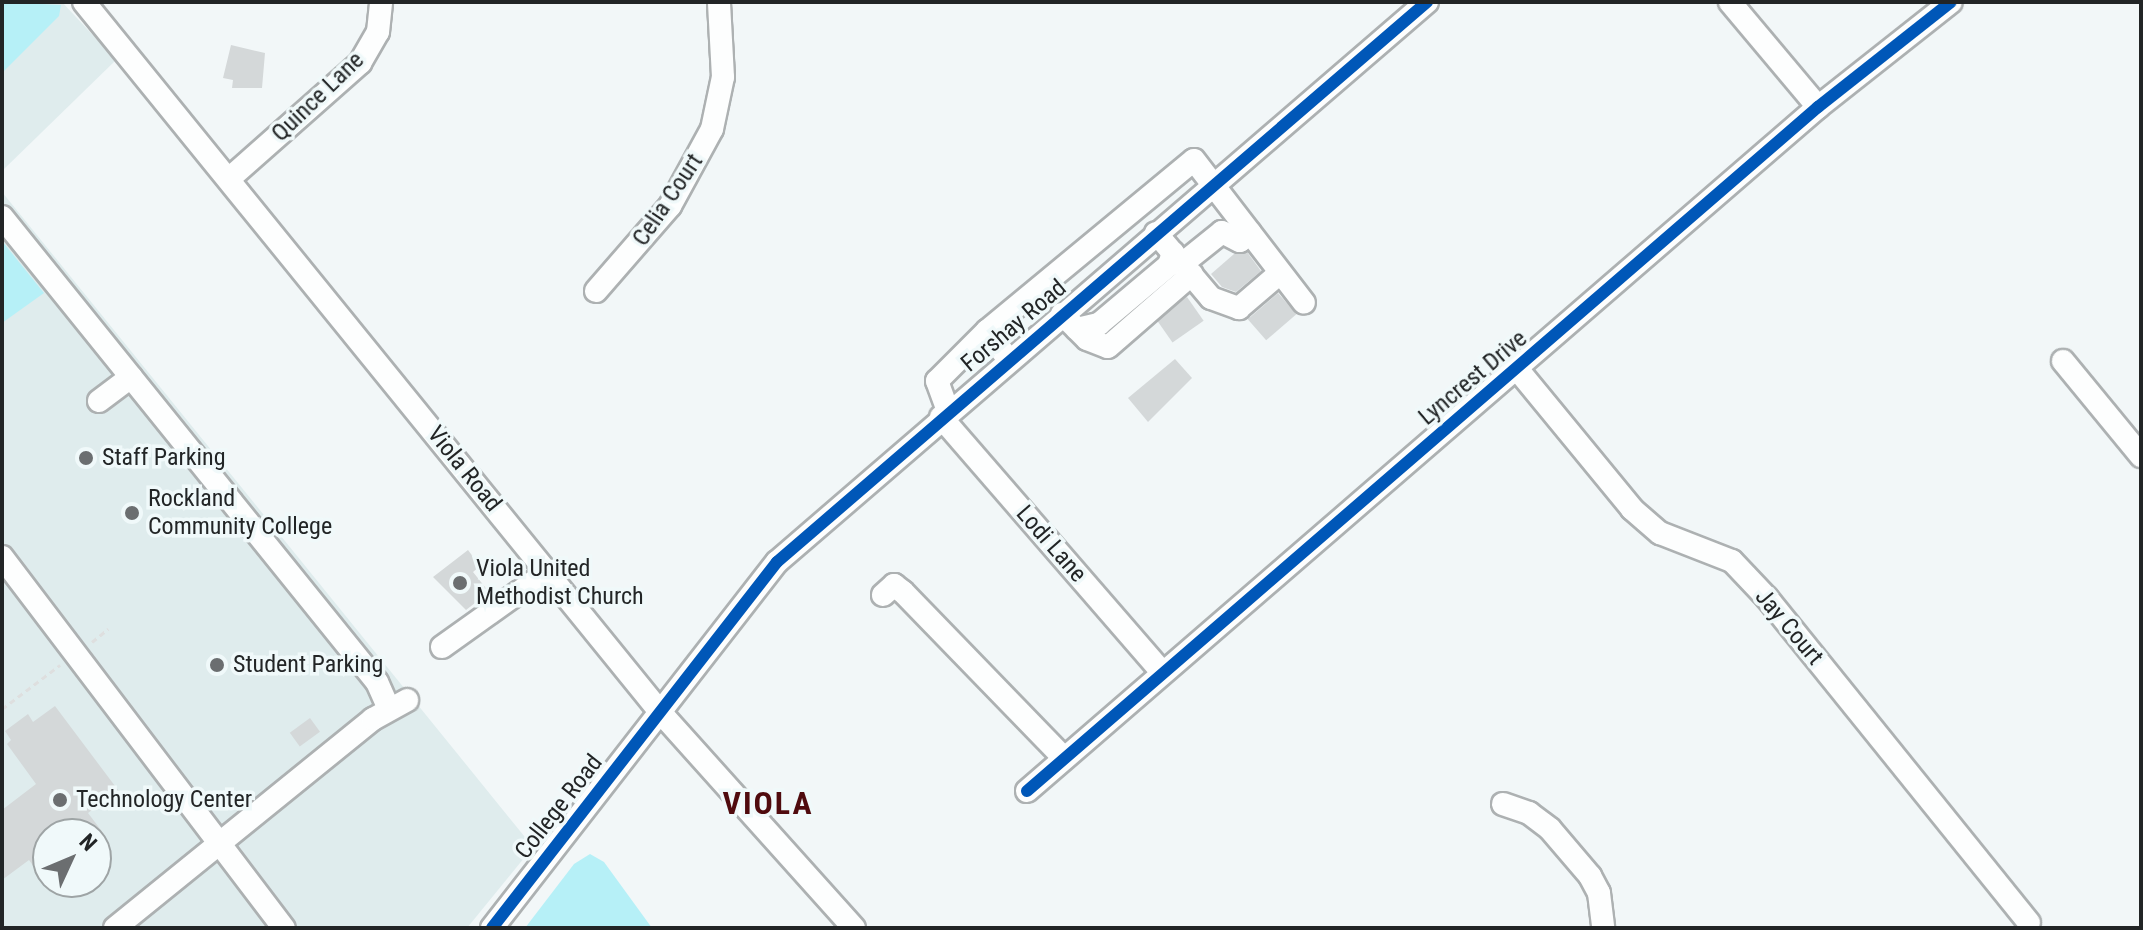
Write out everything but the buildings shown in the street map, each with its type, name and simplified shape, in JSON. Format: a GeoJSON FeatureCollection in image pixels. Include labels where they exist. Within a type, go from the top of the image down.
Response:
{"type":"FeatureCollection","features":[{"type":"Feature","properties":{"kind":"street","name":"Viola Road"},"geometry":{"type":"LineString","coordinates":[[84,2],[230,178],[661,713],[854,928]]}},
{"type":"Feature","properties":{"kind":"street","name":"Quince Lane"},"geometry":{"type":"LineString","coordinates":[[230,178],[360,63],[378,32],[381,2]]}},
{"type":"Feature","properties":{"kind":"street","name":"Celia Court"},"geometry":{"type":"LineString","coordinates":[[596,291],[670,206],[712,129],[723,77],[719,2]]}},
{"type":"Feature","properties":{"kind":"street","name":"Forshay Road"},"geometry":{"type":"LineString","coordinates":[[661,713],[777,562],[1009,360],[1070,322],[1156,233],[1427,2]]}},
{"type":"Feature","properties":{"kind":"street"},"geometry":{"type":"LineString","coordinates":[[1730,2],[1818,107]]}},
{"type":"Feature","properties":{"kind":"street","name":"Lyncrest Drive"},"geometry":{"type":"LineString","coordinates":[[1027,791],[1161,671],[1518,370],[1818,107],[1951,2]]}},
{"type":"Feature","properties":{"kind":"street"},"geometry":{"type":"LineString","coordinates":[[945,414],[937,381],[987,331],[1186,161],[1194,160],[1215,183],[1304,303]]}},
{"type":"Feature","properties":{"kind":"street"},"geometry":{"type":"LineString","coordinates":[[2,217],[398,705],[217,844],[142,920],[115,928]]}},
{"type":"Feature","properties":{"kind":"street"},"geometry":{"type":"LineString","coordinates":[[1070,322],[1099,324],[1169,265],[1182,264],[1222,232],[1240,241],[1250,232]]}},
{"type":"Feature","properties":{"kind":"street"},"geometry":{"type":"LineString","coordinates":[[1156,233],[1211,298],[1239,308],[1280,273]]}},
{"type":"Feature","properties":{"kind":"street"},"geometry":{"type":"LineString","coordinates":[[987,331],[1009,360]]}},
{"type":"Feature","properties":{"kind":"street"},"geometry":{"type":"LineString","coordinates":[[2063,361],[2141,456]]}},
{"type":"Feature","properties":{"kind":"street","name":"Jay Court"},"geometry":{"type":"LineString","coordinates":[[1518,370],[1632,509],[1660,533],[1732,561],[1767,598],[2029,923]]}},
{"type":"Feature","properties":{"kind":"street"},"geometry":{"type":"LineString","coordinates":[[99,401],[131,377]]}},
{"type":"Feature","properties":{"kind":"street","name":"Lodi Lane"},"geometry":{"type":"LineString","coordinates":[[945,414],[1161,671]]}},
{"type":"Feature","properties":{"kind":"street"},"geometry":{"type":"LineString","coordinates":[[2,557],[217,844],[284,928]]}},
{"type":"Feature","properties":{"kind":"street"},"geometry":{"type":"LineString","coordinates":[[442,647],[547,572]]}},
{"type":"Feature","properties":{"kind":"street"},"geometry":{"type":"LineString","coordinates":[[883,595],[894,585],[903,592],[1064,758]]}},
{"type":"Feature","properties":{"kind":"street","name":"College Road"},"geometry":{"type":"LineString","coordinates":[[492,928],[661,713]]}},
{"type":"Feature","properties":{"kind":"street"},"geometry":{"type":"LineString","coordinates":[[1503,804],[1529,813],[1550,829],[1590,876],[1599,893],[1603,928]]}},
{"type":"Feature","properties":{"kind":"path"},"geometry":{"type":"LineString","coordinates":[[2,709],[108,629]]}},
{"type":"Feature","properties":{"kind":"shaded area"},"geometry":{"type":"Polygon","coordinates":[[[2,2],[62,2],[116,60],[2,171],[2,2]]]}},
{"type":"Feature","properties":{"kind":"shaded area"},"geometry":{"type":"Polygon","coordinates":[[[2,2],[61,5],[59,16],[2,73],[2,2]]]}},
{"type":"Feature","properties":{"kind":"shaded area","name":"Rockland Community College"},"geometry":{"type":"Polygon","coordinates":[[[2,192],[533,847],[467,928],[2,928],[2,192]]]}},
{"type":"Feature","properties":{"kind":"shaded area"},"geometry":{"type":"Polygon","coordinates":[[[2,241],[44,293],[2,323],[2,241]]]}},
{"type":"Feature","properties":{"kind":"shaded area"},"geometry":{"type":"Polygon","coordinates":[[[590,854],[604,862],[652,928],[525,928],[574,864],[590,854]]]}},
{"type":"Feature","properties":{"kind":"cycle path"},"geometry":{"type":"LineString","coordinates":[[492,928],[777,562],[1427,2]]}},
{"type":"Feature","properties":{"kind":"cycle path"},"geometry":{"type":"LineString","coordinates":[[1027,791],[1818,107],[1951,2]]}},
{"type":"Feature","properties":{"kind":"place","name":"Staff Parking"},"geometry":{"type":"Point","coordinates":[86,458]}},
{"type":"Feature","properties":{"kind":"place","name":"Rockland Community College"},"geometry":{"type":"Point","coordinates":[132,513]}},
{"type":"Feature","properties":{"kind":"place","name":"Viola United Methodist Church"},"geometry":{"type":"Point","coordinates":[460,583]}},
{"type":"Feature","properties":{"kind":"place","name":"Student Parking"},"geometry":{"type":"Point","coordinates":[217,665]}},
{"type":"Feature","properties":{"kind":"place","name":"Technology Center"},"geometry":{"type":"Point","coordinates":[60,800]}},
{"type":"Feature","properties":{"kind":"district","name":"VIOLA"},"geometry":{"type":"Point","coordinates":[768,803]}}]}
